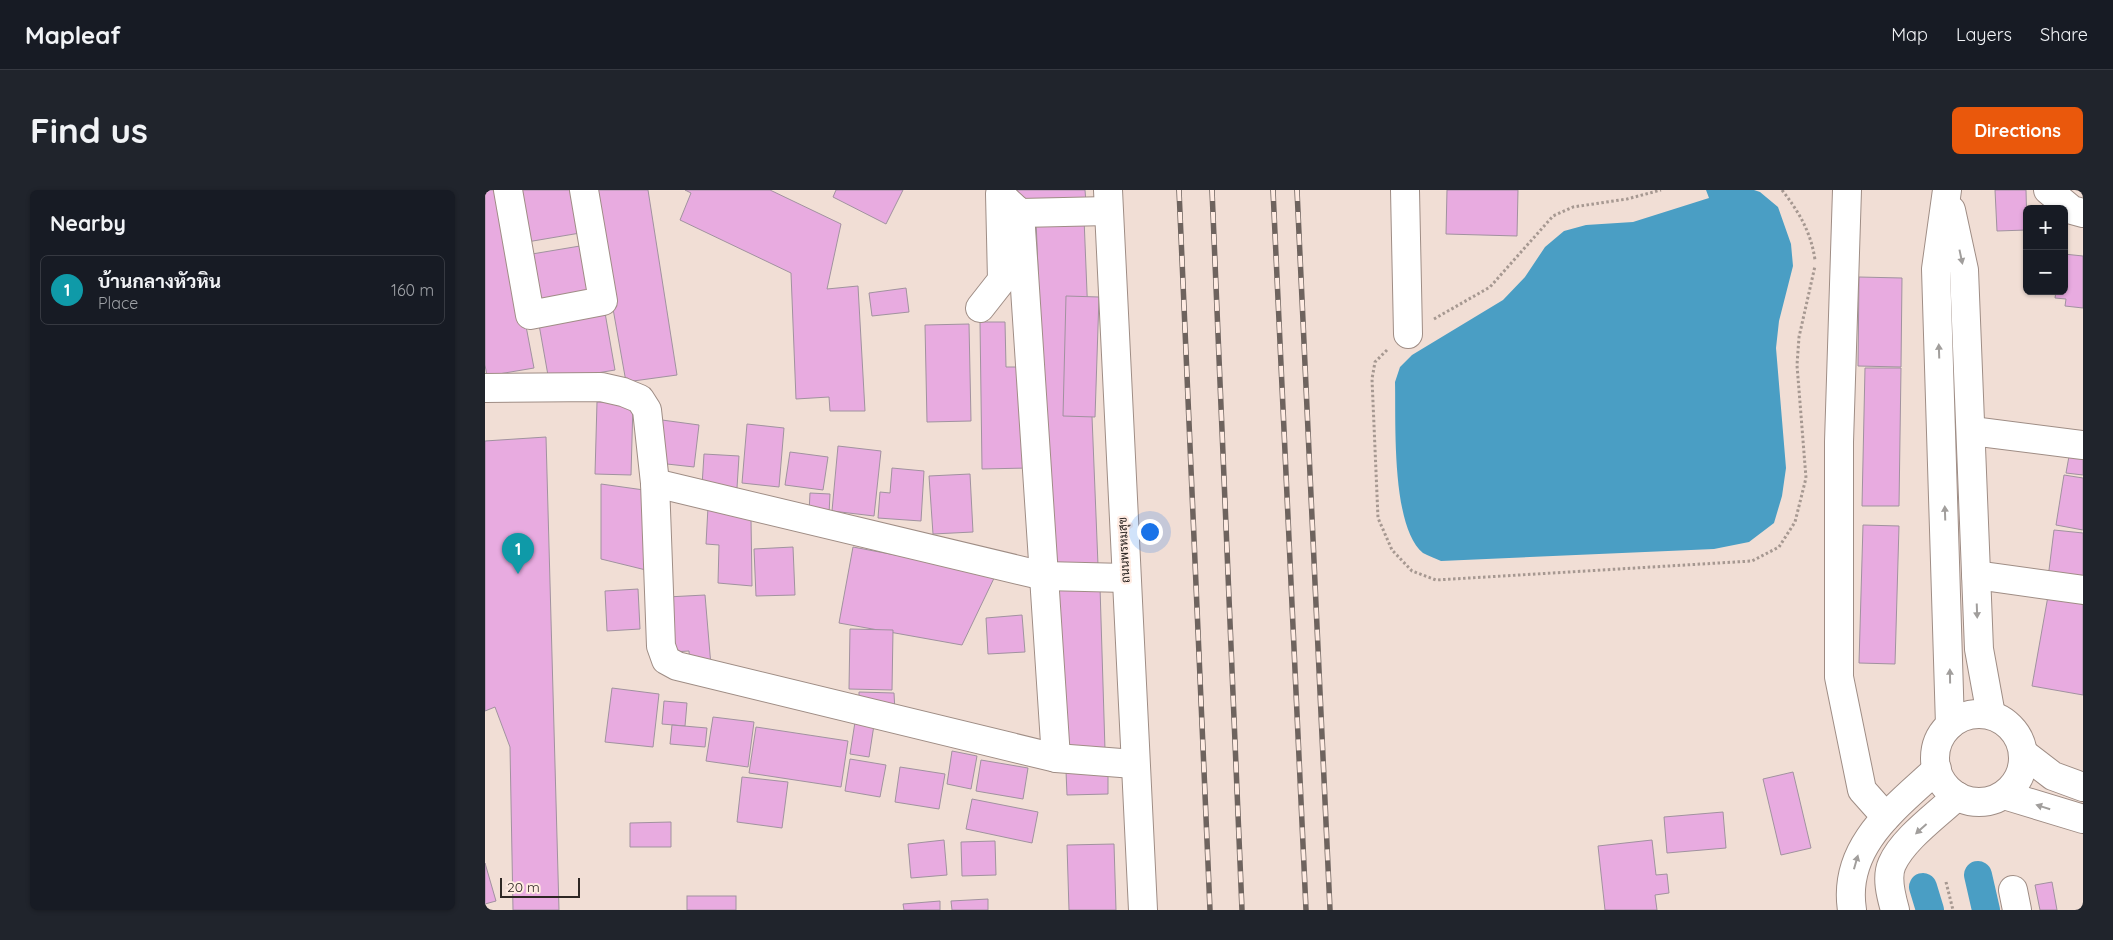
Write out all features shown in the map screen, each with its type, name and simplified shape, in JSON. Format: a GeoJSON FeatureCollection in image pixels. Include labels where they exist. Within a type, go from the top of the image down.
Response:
{"type":"FeatureCollection","features":[{"type":"Feature","properties":{"kind":"street"},"geometry":{"type":"LineString","coordinates":[[508,190],[530,315],[603,301],[584,190]]}},
{"type":"Feature","properties":{"kind":"street"},"geometry":{"type":"LineString","coordinates":[[1405,190],[1408,334]]}},
{"type":"Feature","properties":{"kind":"street"},"geometry":{"type":"LineString","coordinates":[[1847,190],[1839,442],[1839,677],[1862,790],[1886,817]]}},
{"type":"Feature","properties":{"kind":"street"},"geometry":{"type":"LineString","coordinates":[[2048,190],[2072,210],[2083,213]]}},
{"type":"Feature","properties":{"kind":"street"},"geometry":{"type":"LineString","coordinates":[[1947,191],[1964,270],[1972,431],[1979,649],[1991,716]]}},
{"type":"Feature","properties":{"kind":"street"},"geometry":{"type":"LineString","coordinates":[[1947,191],[1936,269],[1950,725]]}},
{"type":"Feature","properties":{"kind":"street"},"geometry":{"type":"LineString","coordinates":[[998,192],[1020,213],[1056,758]]}},
{"type":"Feature","properties":{"kind":"street"},"geometry":{"type":"LineString","coordinates":[[980,308],[1002,280],[998,192]]}},
{"type":"Feature","properties":{"kind":"street"},"geometry":{"type":"LineString","coordinates":[[1020,213],[1108,200]]}},
{"type":"Feature","properties":{"kind":"street","name":"ถนนพรหมสุข"},"geometry":{"type":"LineString","coordinates":[[1108,200],[1134,764],[1143,910]]}},
{"type":"Feature","properties":{"kind":"street"},"geometry":{"type":"LineString","coordinates":[[485,388],[601,387],[640,399],[647,410],[655,483],[661,646],[667,660],[677,666],[1056,758],[1134,764]]}},
{"type":"Feature","properties":{"kind":"street"},"geometry":{"type":"LineString","coordinates":[[1972,431],[2083,445]]}},
{"type":"Feature","properties":{"kind":"street"},"geometry":{"type":"LineString","coordinates":[[655,483],[1044,576],[1126,578]]}},
{"type":"Feature","properties":{"kind":"street"},"geometry":{"type":"LineString","coordinates":[[1976,576],[2083,590]]}},
{"type":"Feature","properties":{"kind":"street"},"geometry":{"type":"LineString","coordinates":[[1977,714],[1991,716],[2003,721],[2014,731],[2021,743],[2023,753],[2021,771],[2015,784],[2003,795],[1990,801],[1974,802],[1957,796],[1948,789],[1939,777],[1935,762],[1936,748],[1941,735],[1950,725],[1963,717],[1977,714]]}},
{"type":"Feature","properties":{"kind":"street"},"geometry":{"type":"LineString","coordinates":[[2023,753],[2053,776],[2083,788]]}},
{"type":"Feature","properties":{"kind":"street"},"geometry":{"type":"LineString","coordinates":[[1852,910],[1850,897],[1859,852],[1886,817],[1937,769]]}},
{"type":"Feature","properties":{"kind":"street"},"geometry":{"type":"LineString","coordinates":[[2003,795],[2083,819]]}},
{"type":"Feature","properties":{"kind":"street"},"geometry":{"type":"LineString","coordinates":[[1895,910],[1890,890],[1891,865],[1904,844],[1957,796]]}},
{"type":"Feature","properties":{"kind":"path"},"geometry":{"type":"LineString","coordinates":[[1661,190],[1627,200],[1573,207],[1553,216],[1490,287],[1408,334],[1389,347],[1375,362],[1372,379],[1378,518],[1393,550],[1412,571],[1436,580],[1752,561],[1779,547],[1795,522],[1806,478],[1797,365],[1799,336],[1816,264],[1813,242],[1800,214],[1782,190]]}},
{"type":"Feature","properties":{"kind":"path"},"geometry":{"type":"LineString","coordinates":[[1946,882],[1953,910]]}},
{"type":"Feature","properties":{"kind":"water"},"geometry":{"type":"Polygon","coordinates":[[[1706,190],[1754,190],[1760,192],[1778,207],[1791,244],[1793,266],[1779,321],[1776,348],[1786,468],[1782,496],[1774,523],[1749,542],[1714,549],[1441,561],[1423,553],[1413,540],[1405,521],[1400,498],[1397,473],[1395,382],[1400,367],[1412,355],[1503,300],[1525,277],[1545,247],[1564,231],[1586,225],[1633,222],[1709,198],[1706,190]]]}},
{"type":"Feature","properties":{"kind":"building"},"geometry":{"type":"Polygon","coordinates":[[[485,190],[500,190],[534,368],[487,376],[485,365],[485,190]]]}},
{"type":"Feature","properties":{"kind":"building"},"geometry":{"type":"Polygon","coordinates":[[[517,190],[577,190],[586,232],[527,242],[517,190]]]}},
{"type":"Feature","properties":{"kind":"building"},"geometry":{"type":"Polygon","coordinates":[[[592,190],[648,190],[677,375],[626,382],[592,190]]]}},
{"type":"Feature","properties":{"kind":"building"},"geometry":{"type":"Polygon","coordinates":[[[685,190],[770,190],[841,224],[827,289],[858,286],[865,411],[830,411],[829,397],[796,399],[791,273],[680,220],[691,193],[685,190]]]}},
{"type":"Feature","properties":{"kind":"building"},"geometry":{"type":"Polygon","coordinates":[[[836,190],[903,190],[886,224],[833,197],[836,190]]]}},
{"type":"Feature","properties":{"kind":"building"},"geometry":{"type":"Polygon","coordinates":[[[1015,190],[1085,190],[1086,203],[1016,205],[1015,190]]]}},
{"type":"Feature","properties":{"kind":"building"},"geometry":{"type":"Polygon","coordinates":[[[1447,190],[1518,190],[1517,236],[1446,234],[1447,190]]]}},
{"type":"Feature","properties":{"kind":"building"},"geometry":{"type":"Polygon","coordinates":[[[1995,190],[2026,190],[2026,205],[2023,205],[2023,230],[1997,231],[1995,190]]]}},
{"type":"Feature","properties":{"kind":"building"},"geometry":{"type":"Polygon","coordinates":[[[1084,218],[1098,565],[1050,566],[1036,220],[1084,218]]]}},
{"type":"Feature","properties":{"kind":"building"},"geometry":{"type":"Polygon","coordinates":[[[586,245],[596,297],[535,307],[526,255],[586,245]]]}},
{"type":"Feature","properties":{"kind":"building"},"geometry":{"type":"Polygon","coordinates":[[[2068,254],[2083,256],[2083,308],[2065,306],[2066,299],[2055,298],[2055,295],[2068,295],[2068,254]]]}},
{"type":"Feature","properties":{"kind":"building"},"geometry":{"type":"Polygon","coordinates":[[[1859,277],[1902,278],[1901,367],[1858,366],[1859,277]]]}},
{"type":"Feature","properties":{"kind":"building"},"geometry":{"type":"Polygon","coordinates":[[[906,288],[909,312],[872,316],[869,293],[906,288]]]}},
{"type":"Feature","properties":{"kind":"building"},"geometry":{"type":"Polygon","coordinates":[[[1066,296],[1099,297],[1095,417],[1063,416],[1066,296]]]}},
{"type":"Feature","properties":{"kind":"building"},"geometry":{"type":"Polygon","coordinates":[[[604,307],[615,370],[549,381],[538,319],[604,307]]]}},
{"type":"Feature","properties":{"kind":"building"},"geometry":{"type":"Polygon","coordinates":[[[980,322],[1005,322],[1006,367],[1025,367],[1028,468],[982,469],[980,322]]]}},
{"type":"Feature","properties":{"kind":"building"},"geometry":{"type":"Polygon","coordinates":[[[969,324],[971,421],[927,422],[925,325],[969,324]]]}},
{"type":"Feature","properties":{"kind":"building"},"geometry":{"type":"Polygon","coordinates":[[[1865,368],[1901,368],[1899,506],[1862,506],[1865,368]]]}},
{"type":"Feature","properties":{"kind":"building"},"geometry":{"type":"Polygon","coordinates":[[[597,402],[633,403],[631,475],[595,474],[597,402]]]}},
{"type":"Feature","properties":{"kind":"building"},"geometry":{"type":"Polygon","coordinates":[[[662,420],[699,425],[694,467],[658,463],[662,420]]]}},
{"type":"Feature","properties":{"kind":"building"},"geometry":{"type":"Polygon","coordinates":[[[747,424],[784,428],[779,487],[742,483],[747,424]]]}},
{"type":"Feature","properties":{"kind":"building"},"geometry":{"type":"Polygon","coordinates":[[[546,437],[559,910],[513,910],[510,747],[495,707],[485,711],[485,441],[546,437]]]}},
{"type":"Feature","properties":{"kind":"building"},"geometry":{"type":"Polygon","coordinates":[[[2071,445],[2083,447],[2083,475],[2066,473],[2071,445]]]}},
{"type":"Feature","properties":{"kind":"building"},"geometry":{"type":"Polygon","coordinates":[[[838,446],[881,451],[874,516],[832,511],[838,446]]]}},
{"type":"Feature","properties":{"kind":"building"},"geometry":{"type":"Polygon","coordinates":[[[790,452],[828,457],[823,490],[785,485],[790,452]]]}},
{"type":"Feature","properties":{"kind":"building"},"geometry":{"type":"Polygon","coordinates":[[[704,454],[739,456],[737,488],[702,486],[704,454]]]}},
{"type":"Feature","properties":{"kind":"building"},"geometry":{"type":"Polygon","coordinates":[[[892,468],[924,471],[921,521],[878,518],[880,492],[890,493],[892,468]]]}},
{"type":"Feature","properties":{"kind":"building"},"geometry":{"type":"Polygon","coordinates":[[[970,474],[973,532],[933,534],[929,476],[970,474]]]}},
{"type":"Feature","properties":{"kind":"building"},"geometry":{"type":"Polygon","coordinates":[[[2064,475],[2083,478],[2083,530],[2056,525],[2064,475]]]}},
{"type":"Feature","properties":{"kind":"building"},"geometry":{"type":"Polygon","coordinates":[[[601,484],[644,490],[650,571],[601,559],[601,484]]]}},
{"type":"Feature","properties":{"kind":"building"},"geometry":{"type":"Polygon","coordinates":[[[810,493],[830,494],[829,514],[809,513],[810,493]]]}},
{"type":"Feature","properties":{"kind":"building"},"geometry":{"type":"Polygon","coordinates":[[[708,507],[751,519],[752,586],[718,583],[719,545],[706,544],[708,507]]]}},
{"type":"Feature","properties":{"kind":"building"},"geometry":{"type":"Polygon","coordinates":[[[1863,525],[1899,526],[1895,664],[1859,663],[1863,525]]]}},
{"type":"Feature","properties":{"kind":"building"},"geometry":{"type":"Polygon","coordinates":[[[2054,530],[2083,533],[2083,582],[2048,578],[2054,530]]]}},
{"type":"Feature","properties":{"kind":"building"},"geometry":{"type":"Polygon","coordinates":[[[793,547],[795,595],[756,596],[754,549],[793,547]]]}},
{"type":"Feature","properties":{"kind":"building"},"geometry":{"type":"Polygon","coordinates":[[[853,547],[996,574],[962,645],[839,623],[853,547]]]}},
{"type":"Feature","properties":{"kind":"building"},"geometry":{"type":"Polygon","coordinates":[[[1100,587],[1105,750],[1058,751],[1054,588],[1100,587]]]}},
{"type":"Feature","properties":{"kind":"building"},"geometry":{"type":"Polygon","coordinates":[[[638,589],[640,629],[607,631],[605,591],[638,589]]]}},
{"type":"Feature","properties":{"kind":"building"},"geometry":{"type":"Polygon","coordinates":[[[705,595],[711,666],[690,667],[689,651],[671,652],[667,597],[705,595]]]}},
{"type":"Feature","properties":{"kind":"building"},"geometry":{"type":"Polygon","coordinates":[[[2048,596],[2083,602],[2083,695],[2032,686],[2048,596]]]}},
{"type":"Feature","properties":{"kind":"building"},"geometry":{"type":"Polygon","coordinates":[[[1022,615],[1025,652],[988,654],[986,618],[1022,615]]]}},
{"type":"Feature","properties":{"kind":"building"},"geometry":{"type":"Polygon","coordinates":[[[850,629],[893,630],[892,690],[849,689],[850,629]]]}},
{"type":"Feature","properties":{"kind":"building"},"geometry":{"type":"Polygon","coordinates":[[[612,688],[659,694],[653,747],[605,742],[612,688]]]}},
{"type":"Feature","properties":{"kind":"building"},"geometry":{"type":"Polygon","coordinates":[[[859,692],[894,693],[895,712],[859,703],[859,692]]]}},
{"type":"Feature","properties":{"kind":"building"},"geometry":{"type":"Polygon","coordinates":[[[664,701],[687,703],[685,726],[662,724],[664,701]]]}},
{"type":"Feature","properties":{"kind":"building"},"geometry":{"type":"Polygon","coordinates":[[[713,717],[754,722],[748,767],[706,761],[713,717]]]}},
{"type":"Feature","properties":{"kind":"building"},"geometry":{"type":"Polygon","coordinates":[[[855,722],[874,725],[869,757],[850,754],[855,722]]]}},
{"type":"Feature","properties":{"kind":"building"},"geometry":{"type":"Polygon","coordinates":[[[672,725],[707,728],[705,747],[670,744],[672,725]]]}},
{"type":"Feature","properties":{"kind":"building"},"geometry":{"type":"Polygon","coordinates":[[[756,727],[848,741],[841,787],[749,773],[756,727]]]}},
{"type":"Feature","properties":{"kind":"building"},"geometry":{"type":"Polygon","coordinates":[[[952,751],[977,756],[971,789],[947,784],[952,751]]]}},
{"type":"Feature","properties":{"kind":"building"},"geometry":{"type":"Polygon","coordinates":[[[850,759],[886,765],[880,797],[845,791],[850,759]]]}},
{"type":"Feature","properties":{"kind":"building"},"geometry":{"type":"Polygon","coordinates":[[[981,760],[1028,768],[1023,799],[976,791],[981,760]]]}},
{"type":"Feature","properties":{"kind":"building"},"geometry":{"type":"Polygon","coordinates":[[[900,767],[945,774],[939,809],[895,802],[900,767]]]}},
{"type":"Feature","properties":{"kind":"building"},"geometry":{"type":"Polygon","coordinates":[[[1066,771],[1108,771],[1108,794],[1067,795],[1066,771]]]}},
{"type":"Feature","properties":{"kind":"building"},"geometry":{"type":"Polygon","coordinates":[[[1793,772],[1811,848],[1781,855],[1763,779],[1793,772]]]}},
{"type":"Feature","properties":{"kind":"building"},"geometry":{"type":"Polygon","coordinates":[[[742,777],[788,782],[782,828],[737,822],[742,777]]]}},
{"type":"Feature","properties":{"kind":"building"},"geometry":{"type":"Polygon","coordinates":[[[972,799],[1038,812],[1032,843],[966,829],[972,799]]]}},
{"type":"Feature","properties":{"kind":"building"},"geometry":{"type":"Polygon","coordinates":[[[1723,812],[1726,848],[1667,853],[1664,817],[1723,812]]]}},
{"type":"Feature","properties":{"kind":"building"},"geometry":{"type":"Polygon","coordinates":[[[671,822],[671,847],[630,847],[630,823],[671,822]]]}},
{"type":"Feature","properties":{"kind":"building"},"geometry":{"type":"Polygon","coordinates":[[[944,840],[947,875],[911,878],[908,844],[944,840]]]}},
{"type":"Feature","properties":{"kind":"building"},"geometry":{"type":"Polygon","coordinates":[[[1652,840],[1656,875],[1667,874],[1669,893],[1655,895],[1657,910],[1605,910],[1598,846],[1652,840]]]}},
{"type":"Feature","properties":{"kind":"building"},"geometry":{"type":"Polygon","coordinates":[[[995,841],[996,875],[962,876],[961,842],[995,841]]]}},
{"type":"Feature","properties":{"kind":"building"},"geometry":{"type":"Polygon","coordinates":[[[1114,844],[1116,910],[1069,910],[1067,845],[1114,844]]]}},
{"type":"Feature","properties":{"kind":"building"},"geometry":{"type":"Polygon","coordinates":[[[485,863],[496,901],[485,904],[485,863]]]}},
{"type":"Feature","properties":{"kind":"building"},"geometry":{"type":"Polygon","coordinates":[[[2052,882],[2057,910],[2040,910],[2035,885],[2052,882]]]}},
{"type":"Feature","properties":{"kind":"building"},"geometry":{"type":"Polygon","coordinates":[[[687,896],[736,896],[736,910],[687,910],[687,896]]]}},
{"type":"Feature","properties":{"kind":"building"},"geometry":{"type":"Polygon","coordinates":[[[988,899],[988,910],[952,910],[951,901],[988,899]]]}},
{"type":"Feature","properties":{"kind":"building"},"geometry":{"type":"Polygon","coordinates":[[[940,901],[940,910],[904,910],[903,904],[940,901]]]}},
{"type":"Feature","properties":{"kind":"waterway"},"geometry":{"type":"LineString","coordinates":[[1978,875],[1986,910]]}},
{"type":"Feature","properties":{"kind":"waterway"},"geometry":{"type":"LineString","coordinates":[[1923,887],[1930,910]]}},
{"type":"Feature","properties":{"kind":"railway"},"geometry":{"type":"LineString","coordinates":[[1179,190],[1210,910]]}},
{"type":"Feature","properties":{"kind":"railway"},"geometry":{"type":"LineString","coordinates":[[1212,190],[1242,910]]}},
{"type":"Feature","properties":{"kind":"railway"},"geometry":{"type":"LineString","coordinates":[[1273,190],[1306,910]]}},
{"type":"Feature","properties":{"kind":"railway"},"geometry":{"type":"LineString","coordinates":[[1297,190],[1330,910]]}},
{"type":"Feature","properties":{"kind":"place","name":"บ้านกลางหัวหิน"},"geometry":{"type":"Point","coordinates":[518,574]}}]}
